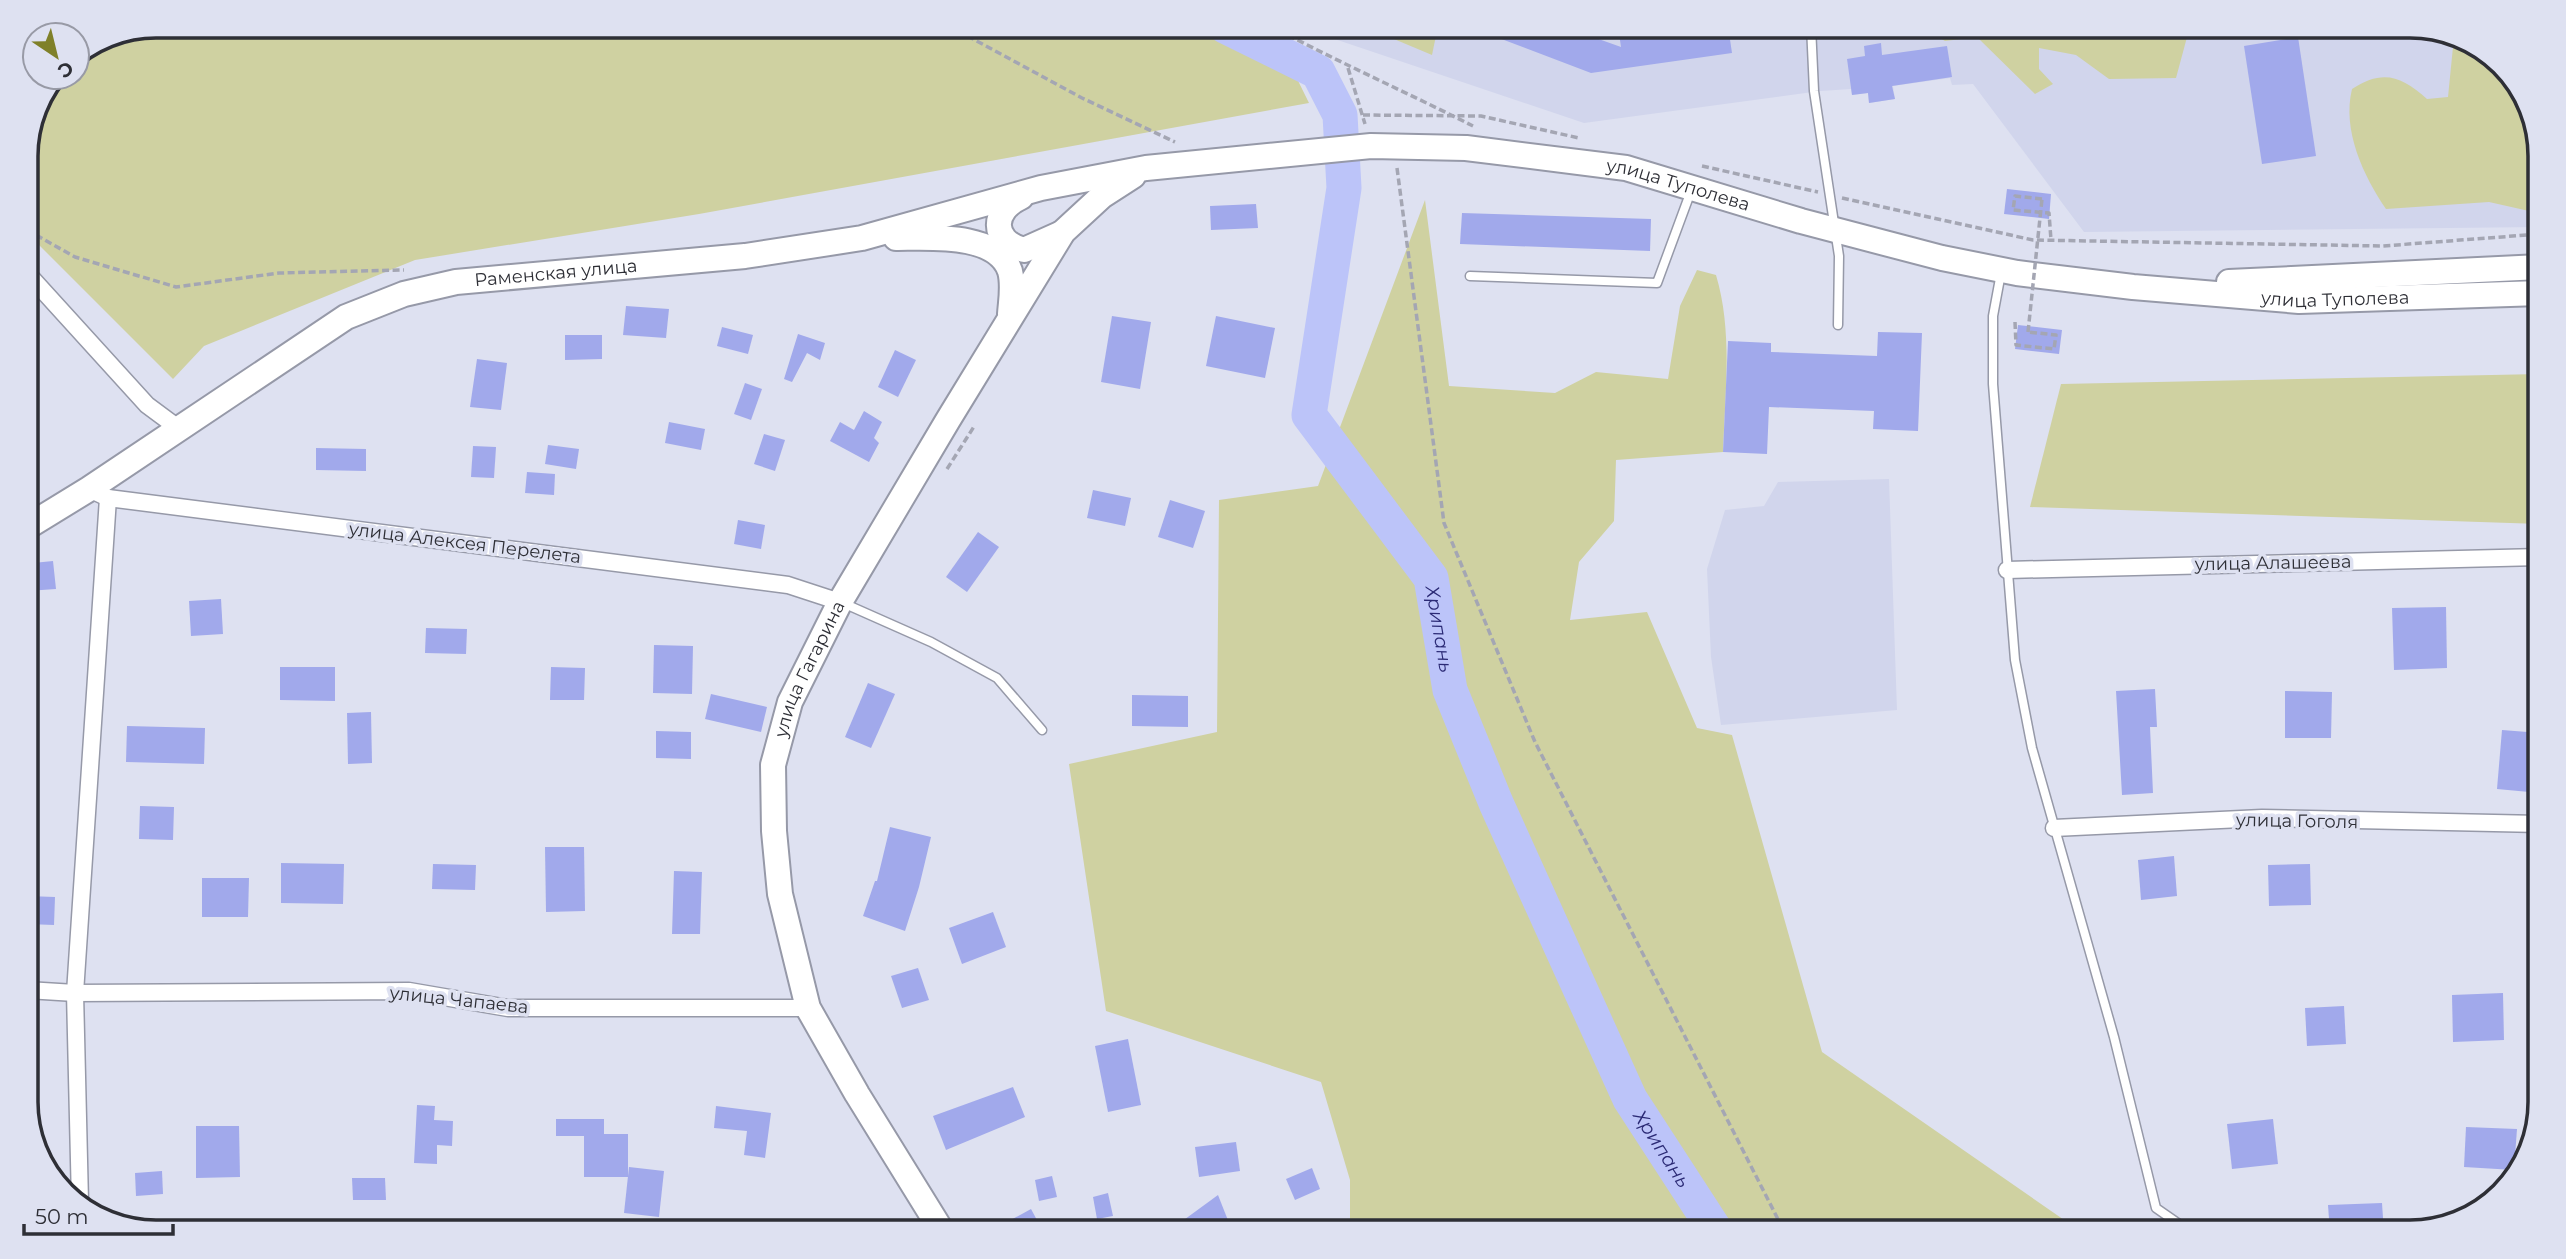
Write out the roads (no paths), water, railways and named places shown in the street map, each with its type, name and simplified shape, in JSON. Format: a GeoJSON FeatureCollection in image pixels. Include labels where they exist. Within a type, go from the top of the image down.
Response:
{"type":"FeatureCollection","features":[{"type":"Feature","properties":{"kind":"main road","name":"улица Туполева"},"geometry":{"type":"LineString","coordinates":[[1146,168],[1383,147],[1466,148],[1528,153],[1694,176],[1835,230],[1942,258],[2001,270],[2133,287],[2299,301],[2527,293]]}},
{"type":"Feature","properties":{"kind":"main road","name":"Раменская улица"},"geometry":{"type":"LineString","coordinates":[[39,522],[99,494],[178,428],[346,317],[404,294],[456,282],[745,256],[862,238],[1041,188],[1146,168]]}},
{"type":"Feature","properties":{"kind":"main road","name":"улица Гагарина"},"geometry":{"type":"LineString","coordinates":[[936,1221],[808,1009],[780,894],[774,831],[774,765],[790,702],[840,602],[1063,232],[1102,196],[1146,168]]}},
{"type":"Feature","properties":{"kind":"main road"},"geometry":{"type":"LineString","coordinates":[[1041,188],[1009,202],[1001,212],[998,228],[1005,241],[1024,250],[1063,232]]}},
{"type":"Feature","properties":{"kind":"main road"},"geometry":{"type":"LineString","coordinates":[[862,238],[954,238],[989,248],[1006,262],[1010,272],[1010,318]]}},
{"type":"Feature","properties":{"kind":"main road","name":"улица Туполева"},"geometry":{"type":"LineString","coordinates":[[2133,287],[2527,268]]}},
{"type":"Feature","properties":{"kind":"street"},"geometry":{"type":"LineString","coordinates":[[39,287],[147,405],[178,428]]}},
{"type":"Feature","properties":{"kind":"street"},"geometry":{"type":"LineString","coordinates":[[80,1192],[75,993],[99,494]]}},
{"type":"Feature","properties":{"kind":"street","name":"улица Алексея Перелета"},"geometry":{"type":"LineString","coordinates":[[99,494],[788,585],[840,602]]}},
{"type":"Feature","properties":{"kind":"street","name":"улица Алашеева"},"geometry":{"type":"LineString","coordinates":[[2007,570],[2527,557]]}},
{"type":"Feature","properties":{"kind":"street","name":"улица Гоголя"},"geometry":{"type":"LineString","coordinates":[[2054,828],[2262,818],[2528,824]]}},
{"type":"Feature","properties":{"kind":"street","name":"улица Чапаева"},"geometry":{"type":"LineString","coordinates":[[39,991],[75,993],[409,991],[508,1008],[808,1009]]}},
{"type":"Feature","properties":{"kind":"lane"},"geometry":{"type":"LineString","coordinates":[[1812,38],[1814,91],[1839,256],[1838,325]]}},
{"type":"Feature","properties":{"kind":"lane"},"geometry":{"type":"LineString","coordinates":[[1470,276],[1657,282],[1694,176]]}},
{"type":"Feature","properties":{"kind":"lane"},"geometry":{"type":"LineString","coordinates":[[2001,270],[1993,316],[1993,384],[2015,660],[2032,748],[2114,1037],[2157,1208],[2175,1221]]}},
{"type":"Feature","properties":{"kind":"lane"},"geometry":{"type":"LineString","coordinates":[[840,602],[931,642],[997,678],[1042,730]]}},
{"type":"Feature","properties":{"kind":"waterway","name":"Хрипань"},"geometry":{"type":"LineString","coordinates":[[1249,38],[1318,72],[1340,115],[1344,188],[1309,415],[1431,578],[1450,690],[1496,803],[1630,1099],[1709,1221]]}}]}
